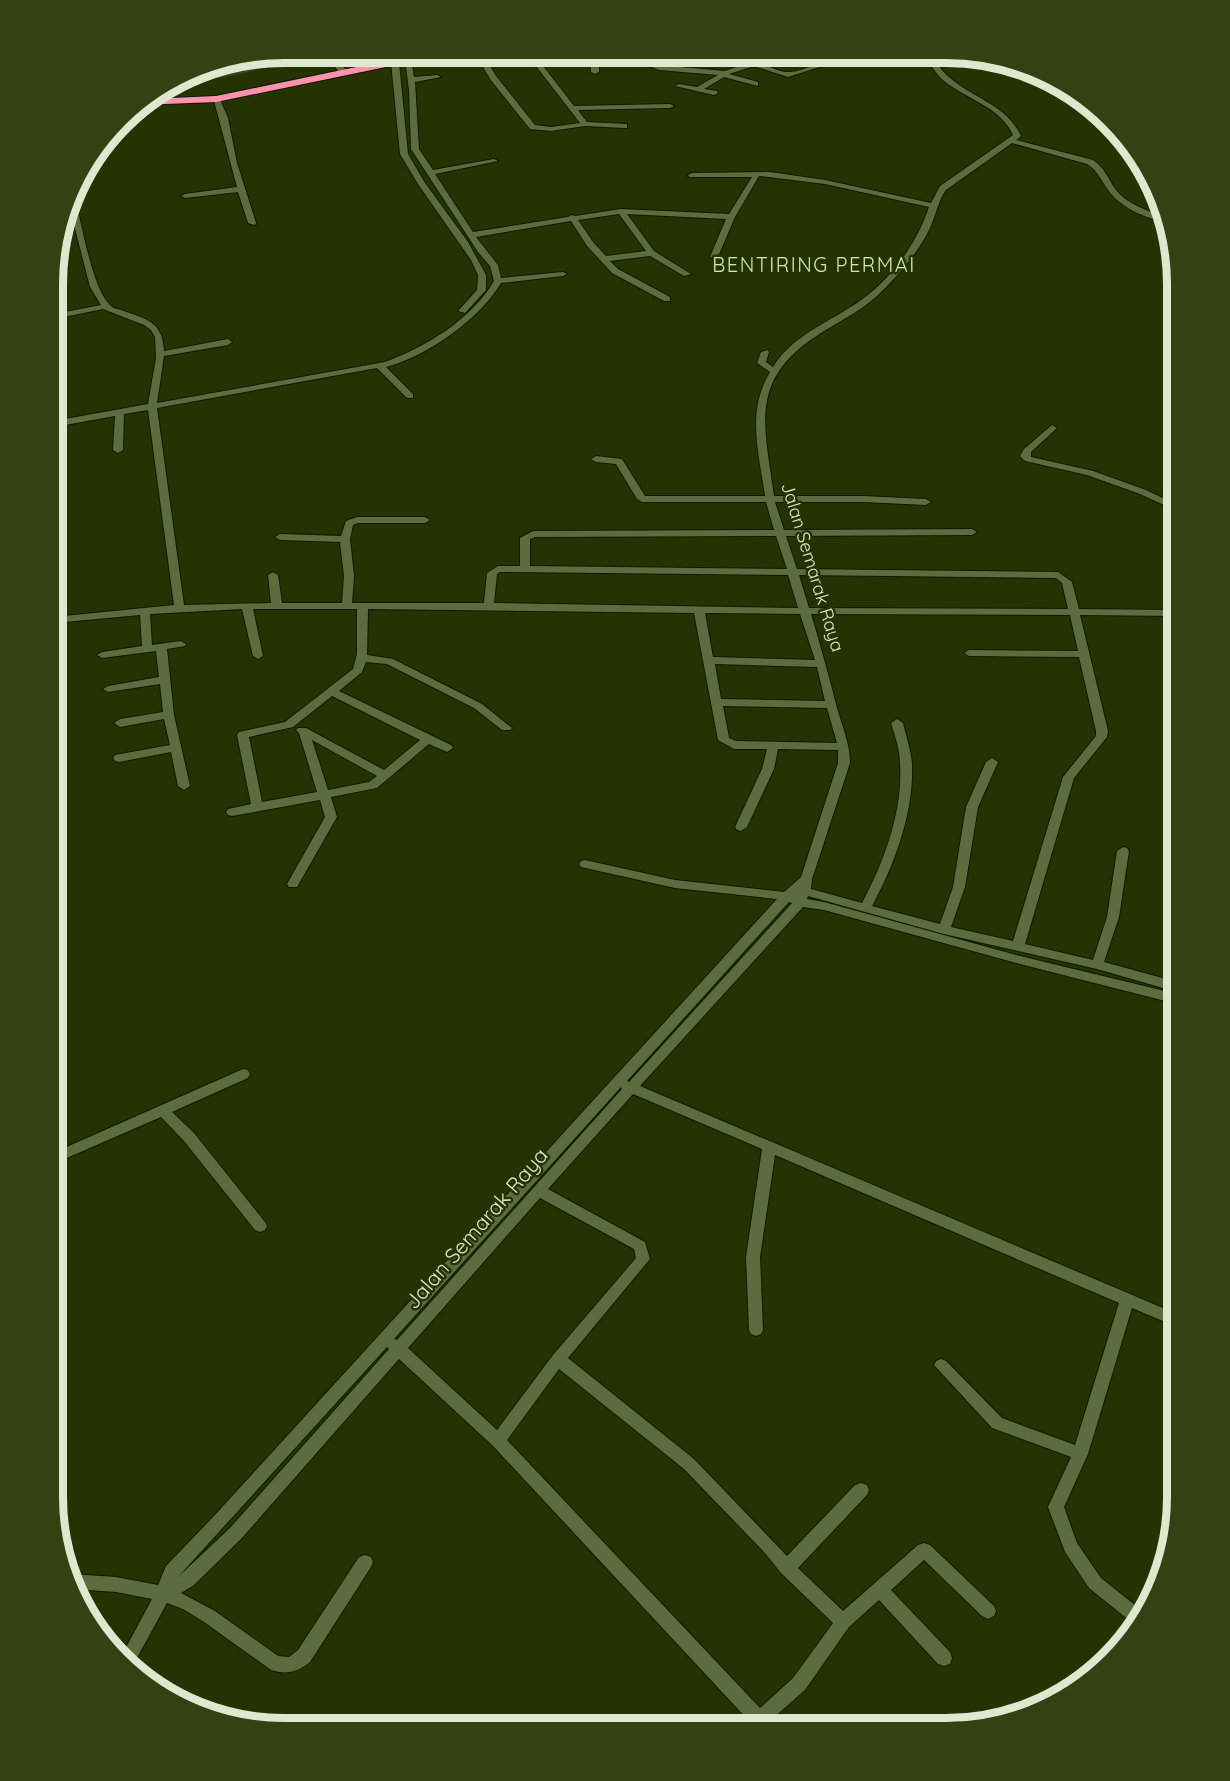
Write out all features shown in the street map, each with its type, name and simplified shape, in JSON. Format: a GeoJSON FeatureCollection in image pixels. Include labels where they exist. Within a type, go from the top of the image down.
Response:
{"type":"FeatureCollection","features":[{"type":"Feature","properties":{"kind":"highway"},"geometry":{"type":"LineString","coordinates":[[158,102],[216,99],[390,63]]}},
{"type":"Feature","properties":{"kind":"street"},"geometry":{"type":"LineString","coordinates":[[336,63],[344,73]]}},
{"type":"Feature","properties":{"kind":"street"},"geometry":{"type":"LineString","coordinates":[[63,422],[120,411],[153,401],[396,356],[440,330],[458,315],[480,291],[483,278],[475,259],[430,198],[404,156],[395,63]]}},
{"type":"Feature","properties":{"kind":"street"},"geometry":{"type":"LineString","coordinates":[[63,416],[380,366],[405,358],[432,344],[492,292],[498,281],[494,265],[482,252],[415,149],[411,80],[408,63]]}},
{"type":"Feature","properties":{"kind":"street"},"geometry":{"type":"LineString","coordinates":[[484,63],[533,127],[551,129],[585,124],[624,126]]}},
{"type":"Feature","properties":{"kind":"street"},"geometry":{"type":"LineString","coordinates":[[537,63],[585,124]]}},
{"type":"Feature","properties":{"kind":"street"},"geometry":{"type":"LineString","coordinates":[[595,63],[595,72]]}},
{"type":"Feature","properties":{"kind":"street"},"geometry":{"type":"LineString","coordinates":[[655,63],[653,66],[659,68],[724,74],[755,84]]}},
{"type":"Feature","properties":{"kind":"street"},"geometry":{"type":"LineString","coordinates":[[699,89],[724,74],[754,63],[788,75],[827,63]]}},
{"type":"Feature","properties":{"kind":"street"},"geometry":{"type":"LineString","coordinates":[[935,63],[948,81],[1011,123],[1016,129],[1017,136],[1012,141],[1090,162],[1101,168],[1114,193],[1123,201],[1156,216]]}},
{"type":"Feature","properties":{"kind":"street"},"geometry":{"type":"LineString","coordinates":[[411,80],[437,77]]}},
{"type":"Feature","properties":{"kind":"street"},"geometry":{"type":"LineString","coordinates":[[678,86],[714,93]]}},
{"type":"Feature","properties":{"kind":"street"},"geometry":{"type":"LineString","coordinates":[[216,99],[252,223]]}},
{"type":"Feature","properties":{"kind":"street"},"geometry":{"type":"LineString","coordinates":[[573,108],[670,106]]}},
{"type":"Feature","properties":{"kind":"street","name":"Jalan Semarak Raya"},"geometry":{"type":"LineString","coordinates":[[163,1594],[188,1580],[236,1533],[538,1190],[634,1087],[698,1006],[798,891],[844,763],[844,747],[831,705],[822,664],[770,500],[760,424],[766,386],[774,371],[791,350],[872,296],[915,246],[926,228],[937,197],[951,181],[1012,141]]}},
{"type":"Feature","properties":{"kind":"street"},"geometry":{"type":"LineString","coordinates":[[429,173],[494,161]]}},
{"type":"Feature","properties":{"kind":"street"},"geometry":{"type":"LineString","coordinates":[[692,175],[757,174],[825,182],[934,206]]}},
{"type":"Feature","properties":{"kind":"street"},"geometry":{"type":"LineString","coordinates":[[714,257],[731,217],[757,174]]}},
{"type":"Feature","properties":{"kind":"street"},"geometry":{"type":"LineString","coordinates":[[184,196],[241,189]]}},
{"type":"Feature","properties":{"kind":"street"},"geometry":{"type":"LineString","coordinates":[[430,198],[444,196]]}},
{"type":"Feature","properties":{"kind":"street"},"geometry":{"type":"LineString","coordinates":[[471,235],[621,211],[731,217]]}},
{"type":"Feature","properties":{"kind":"street"},"geometry":{"type":"LineString","coordinates":[[621,211],[651,253],[687,274]]}},
{"type":"Feature","properties":{"kind":"street"},"geometry":{"type":"LineString","coordinates":[[75,214],[94,287],[106,306],[147,323],[154,328],[159,337],[160,354],[153,401],[179,608]]}},
{"type":"Feature","properties":{"kind":"street"},"geometry":{"type":"LineString","coordinates":[[572,218],[615,271],[667,299]]}},
{"type":"Feature","properties":{"kind":"street"},"geometry":{"type":"LineString","coordinates":[[603,259],[651,253]]}},
{"type":"Feature","properties":{"kind":"street"},"geometry":{"type":"LineString","coordinates":[[498,281],[563,274]]}},
{"type":"Feature","properties":{"kind":"street"},"geometry":{"type":"LineString","coordinates":[[480,291],[492,292]]}},
{"type":"Feature","properties":{"kind":"street"},"geometry":{"type":"LineString","coordinates":[[63,315],[106,306]]}},
{"type":"Feature","properties":{"kind":"street"},"geometry":{"type":"LineString","coordinates":[[160,354],[228,342]]}},
{"type":"Feature","properties":{"kind":"street"},"geometry":{"type":"LineString","coordinates":[[765,352],[761,363],[774,371]]}},
{"type":"Feature","properties":{"kind":"street"},"geometry":{"type":"LineString","coordinates":[[380,366],[410,396]]}},
{"type":"Feature","properties":{"kind":"street"},"geometry":{"type":"LineString","coordinates":[[118,450],[120,411]]}},
{"type":"Feature","properties":{"kind":"street"},"geometry":{"type":"LineString","coordinates":[[1052,428],[1027,451],[1028,459],[1090,473],[1167,503]]}},
{"type":"Feature","properties":{"kind":"street"},"geometry":{"type":"LineString","coordinates":[[596,459],[619,461],[642,499],[863,499],[926,502]]}},
{"type":"Feature","properties":{"kind":"street"},"geometry":{"type":"LineString","coordinates":[[257,807],[243,735],[289,725],[358,670],[364,658],[361,617],[349,576],[345,538],[347,527],[354,520],[425,520]]}},
{"type":"Feature","properties":{"kind":"street"},"geometry":{"type":"LineString","coordinates":[[525,568],[525,538],[533,534],[972,532]]}},
{"type":"Feature","properties":{"kind":"street"},"geometry":{"type":"LineString","coordinates":[[280,537],[345,538]]}},
{"type":"Feature","properties":{"kind":"street"},"geometry":{"type":"LineString","coordinates":[[489,606],[494,570],[525,568],[1058,575],[1067,582],[1072,612],[1102,731],[1101,737],[1070,777],[1018,947]]}},
{"type":"Feature","properties":{"kind":"street"},"geometry":{"type":"LineString","coordinates":[[273,575],[277,607]]}},
{"type":"Feature","properties":{"kind":"street"},"geometry":{"type":"LineString","coordinates":[[63,619],[179,608],[356,606],[1167,613]]}},
{"type":"Feature","properties":{"kind":"street"},"geometry":{"type":"LineString","coordinates":[[247,607],[258,656]]}},
{"type":"Feature","properties":{"kind":"street"},"geometry":{"type":"LineString","coordinates":[[699,610],[716,702],[724,740],[727,743],[844,747]]}},
{"type":"Feature","properties":{"kind":"street"},"geometry":{"type":"LineString","coordinates":[[145,612],[147,649]]}},
{"type":"Feature","properties":{"kind":"street"},"geometry":{"type":"LineString","coordinates":[[102,655],[181,644]]}},
{"type":"Feature","properties":{"kind":"street"},"geometry":{"type":"LineString","coordinates":[[161,647],[169,715],[184,786]]}},
{"type":"Feature","properties":{"kind":"street"},"geometry":{"type":"LineString","coordinates":[[969,653],[1084,654]]}},
{"type":"Feature","properties":{"kind":"street"},"geometry":{"type":"LineString","coordinates":[[364,658],[389,661],[478,706],[506,728]]}},
{"type":"Feature","properties":{"kind":"street"},"geometry":{"type":"LineString","coordinates":[[708,660],[822,664]]}},
{"type":"Feature","properties":{"kind":"street"},"geometry":{"type":"LineString","coordinates":[[108,689],[164,680]]}},
{"type":"Feature","properties":{"kind":"street"},"geometry":{"type":"LineString","coordinates":[[332,692],[447,748]]}},
{"type":"Feature","properties":{"kind":"street"},"geometry":{"type":"LineString","coordinates":[[716,702],[831,705]]}},
{"type":"Feature","properties":{"kind":"street"},"geometry":{"type":"LineString","coordinates":[[120,723],[169,715]]}},
{"type":"Feature","properties":{"kind":"street"},"geometry":{"type":"LineString","coordinates":[[865,908],[877,884],[901,814],[906,761],[897,723]]}},
{"type":"Feature","properties":{"kind":"street"},"geometry":{"type":"LineString","coordinates":[[289,725],[385,775]]}},
{"type":"Feature","properties":{"kind":"street"},"geometry":{"type":"LineString","coordinates":[[293,884],[331,817],[304,731]]}},
{"type":"Feature","properties":{"kind":"street"},"geometry":{"type":"LineString","coordinates":[[232,812],[373,785],[428,739]]}},
{"type":"Feature","properties":{"kind":"street"},"geometry":{"type":"LineString","coordinates":[[741,827],[768,770],[774,745]]}},
{"type":"Feature","properties":{"kind":"street"},"geometry":{"type":"LineString","coordinates":[[119,758],[175,748]]}},
{"type":"Feature","properties":{"kind":"street"},"geometry":{"type":"LineString","coordinates":[[944,930],[959,887],[972,807],[992,762]]}},
{"type":"Feature","properties":{"kind":"street"},"geometry":{"type":"LineString","coordinates":[[1097,965],[1113,917],[1123,852]]}},
{"type":"Feature","properties":{"kind":"street"},"geometry":{"type":"LineString","coordinates":[[585,864],[675,884],[798,891],[944,930],[1097,965],[1167,984]]}},
{"type":"Feature","properties":{"kind":"street"},"geometry":{"type":"LineString","coordinates":[[798,891],[824,906],[1020,960],[1167,997]]}},
{"type":"Feature","properties":{"kind":"street","name":"Jalan Semarak Raya"},"geometry":{"type":"LineString","coordinates":[[130,1655],[163,1594],[172,1571],[618,1084],[698,1006]]}},
{"type":"Feature","properties":{"kind":"street"},"geometry":{"type":"LineString","coordinates":[[63,1155],[163,1111],[185,1098],[243,1074]]}},
{"type":"Feature","properties":{"kind":"street"},"geometry":{"type":"LineString","coordinates":[[618,1084],[634,1087],[769,1148],[887,1196],[1167,1317]]}},
{"type":"Feature","properties":{"kind":"street"},"geometry":{"type":"LineString","coordinates":[[163,1111],[189,1137],[260,1226]]}},
{"type":"Feature","properties":{"kind":"street"},"geometry":{"type":"LineString","coordinates":[[756,1330],[753,1257],[769,1148]]}},
{"type":"Feature","properties":{"kind":"street"},"geometry":{"type":"LineString","coordinates":[[498,1441],[558,1359],[643,1259],[643,1250],[640,1246],[538,1190]]}},
{"type":"Feature","properties":{"kind":"street"},"geometry":{"type":"LineString","coordinates":[[1127,1301],[1080,1454],[1056,1507],[1059,1521],[1071,1547],[1095,1583],[1134,1614]]}},
{"type":"Feature","properties":{"kind":"street"},"geometry":{"type":"LineString","coordinates":[[385,1339],[400,1348],[498,1441],[684,1637],[757,1718]]}},
{"type":"Feature","properties":{"kind":"street"},"geometry":{"type":"LineString","coordinates":[[558,1359],[689,1464],[771,1548],[787,1568],[843,1622]]}},
{"type":"Feature","properties":{"kind":"street"},"geometry":{"type":"LineString","coordinates":[[940,1365],[996,1423],[1080,1454]]}},
{"type":"Feature","properties":{"kind":"street"},"geometry":{"type":"LineString","coordinates":[[787,1568],[861,1490]]}},
{"type":"Feature","properties":{"kind":"street"},"geometry":{"type":"LineString","coordinates":[[768,1718],[825,1651],[843,1622],[924,1550],[988,1611]]}},
{"type":"Feature","properties":{"kind":"street"},"geometry":{"type":"LineString","coordinates":[[80,1581],[163,1594],[190,1604],[272,1662],[280,1666],[290,1666],[304,1656],[365,1562]]}},
{"type":"Feature","properties":{"kind":"street"},"geometry":{"type":"LineString","coordinates":[[879,1589],[944,1658]]}},
{"type":"Feature","properties":{"kind":"green space"},"geometry":{"type":"Polygon","coordinates":[[[272,63],[249,72],[213,79],[210,76],[241,67],[272,63]]]}},
{"type":"Feature","properties":{"kind":"district","name":"BENTIRING PERMAI"},"geometry":{"type":"Point","coordinates":[814,264]}}]}
